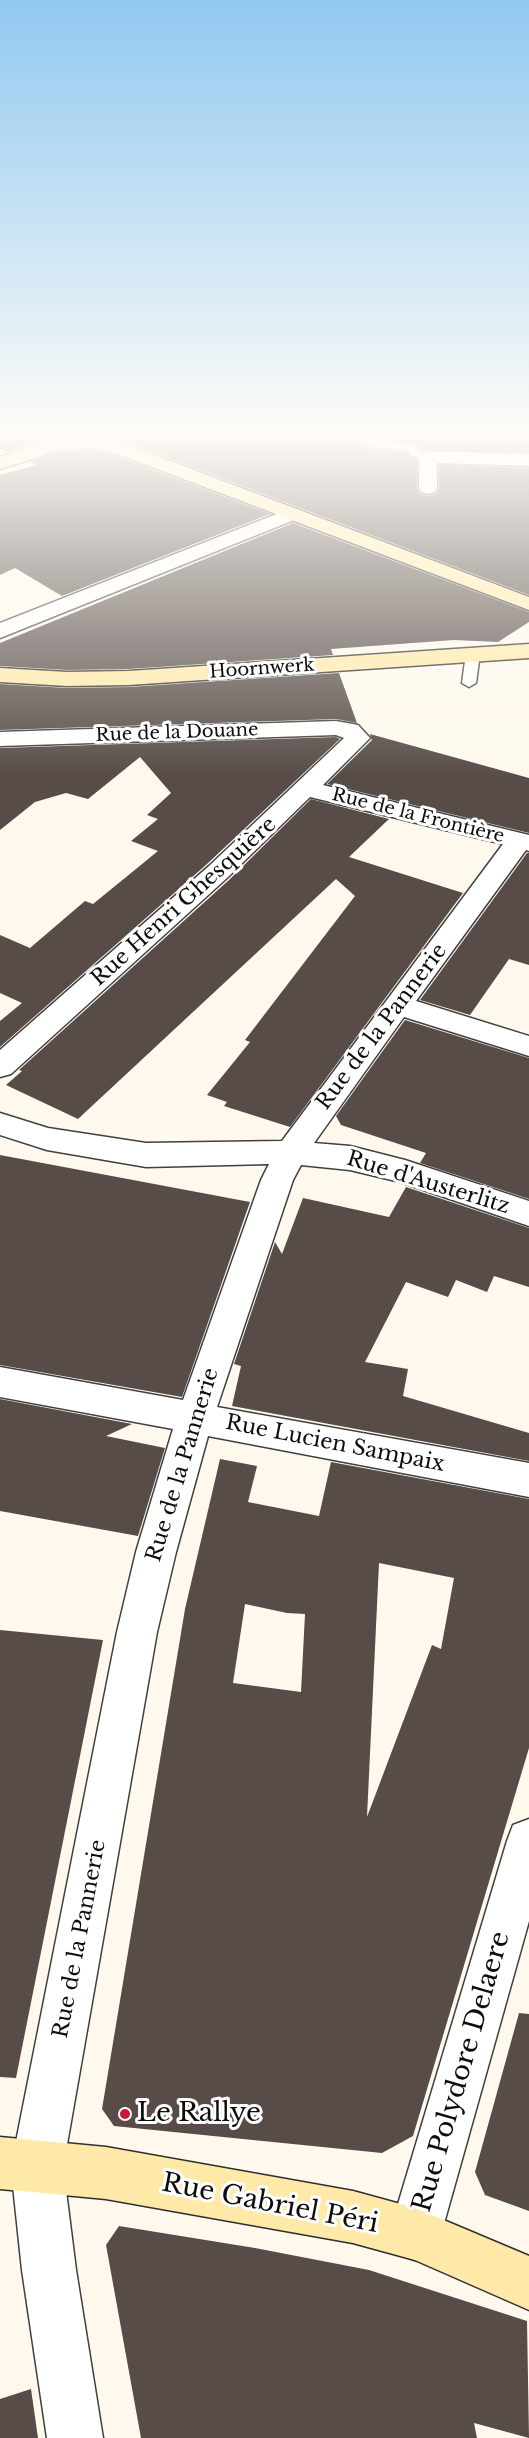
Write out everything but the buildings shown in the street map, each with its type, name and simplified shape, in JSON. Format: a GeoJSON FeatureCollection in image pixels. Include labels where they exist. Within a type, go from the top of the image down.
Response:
{"type":"FeatureCollection","features":[{"type":"Feature","properties":{"kind":"street"},"geometry":{"type":"LineString","coordinates":[[0,631],[203,550]]}},
{"type":"Feature","properties":{"kind":"street"},"geometry":{"type":"LineString","coordinates":[[387,550],[529,603]]}},
{"type":"Feature","properties":{"kind":"street","name":"Hoornwerk"},"geometry":{"type":"LineString","coordinates":[[0,675],[58,679],[129,678],[528,650]]}},
{"type":"Feature","properties":{"kind":"street","name":"Rue de la Douane"},"geometry":{"type":"LineString","coordinates":[[0,739],[330,728],[354,731]]}},
{"type":"Feature","properties":{"kind":"street","name":"Rue Henri Ghesquière"},"geometry":{"type":"LineString","coordinates":[[0,1067],[307,789],[356,741],[358,736],[354,731]]}},
{"type":"Feature","properties":{"kind":"street","name":"Rue de la Frontière"},"geometry":{"type":"LineString","coordinates":[[307,789],[524,842]]}},
{"type":"Feature","properties":{"kind":"street","name":"Rue de la Pannerie"},"geometry":{"type":"LineString","coordinates":[[75,2438],[49,2270],[18,2165],[146,1588],[195,1418],[269,1200],[291,1152],[398,1005],[524,842]]}},
{"type":"Feature","properties":{"kind":"street"},"geometry":{"type":"LineString","coordinates":[[398,1005],[529,1046]]}},
{"type":"Feature","properties":{"kind":"street","name":"Rue d'Austerlitz"},"geometry":{"type":"LineString","coordinates":[[0,1124],[47,1139],[146,1155],[188,1156],[291,1152],[350,1158],[388,1167],[529,1214]]}},
{"type":"Feature","properties":{"kind":"street","name":"Rue Lucien Sampaix"},"geometry":{"type":"LineString","coordinates":[[0,1382],[529,1480]]}},
{"type":"Feature","properties":{"kind":"street","name":"Rue Polydore Delaere"},"geometry":{"type":"LineString","coordinates":[[415,2234],[529,1841]]}},
{"type":"Feature","properties":{"kind":"street","name":"Rue Gabriel Péri"},"geometry":{"type":"LineString","coordinates":[[18,2165],[106,2173],[353,2217],[415,2234],[529,2283]]}},
{"type":"Feature","properties":{"kind":"lane"},"geometry":{"type":"LineString","coordinates":[[469,683],[473,654]]}},
{"type":"Feature","properties":{"kind":"place","name":"Le Rallye"},"geometry":{"type":"Point","coordinates":[125,2114]}}]}
